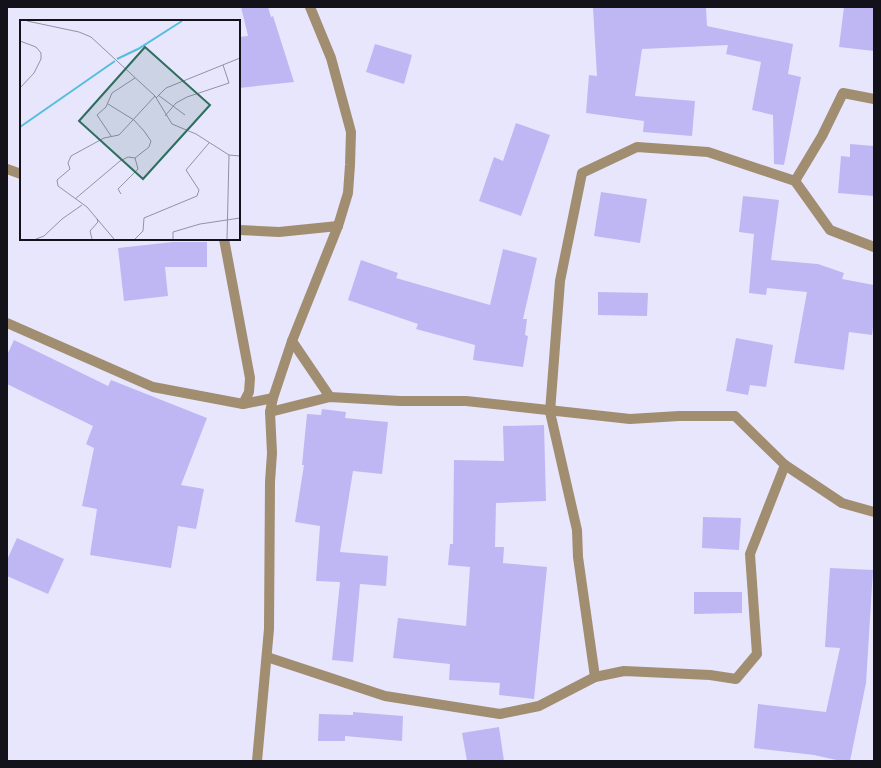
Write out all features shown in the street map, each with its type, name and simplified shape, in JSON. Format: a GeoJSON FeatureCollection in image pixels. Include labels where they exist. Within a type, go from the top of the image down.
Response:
{"type":"FeatureCollection","features":[{"type":"Feature","properties":{"kind":"street"},"geometry":{"type":"LineString","coordinates":[[256,761],[270,629],[270,482],[272,453],[270,412],[273,398],[292,340],[338,226],[348,193],[351,132],[332,58],[310,7]]}},
{"type":"Feature","properties":{"kind":"street"},"geometry":{"type":"LineString","coordinates":[[795,181],[822,136],[843,93],[874,99]]}},
{"type":"Feature","properties":{"kind":"street"},"geometry":{"type":"LineString","coordinates":[[595,677],[578,557],[577,530],[550,412],[560,281],[582,173],[637,147],[708,152],[795,181],[830,230],[874,247]]}},
{"type":"Feature","properties":{"kind":"street"},"geometry":{"type":"LineString","coordinates":[[7,169],[20,174]]}},
{"type":"Feature","properties":{"kind":"street"},"geometry":{"type":"LineString","coordinates":[[240,230],[279,232],[338,226]]}},
{"type":"Feature","properties":{"kind":"street"},"geometry":{"type":"LineString","coordinates":[[224,240],[250,378],[249,392],[243,404]]}},
{"type":"Feature","properties":{"kind":"street"},"geometry":{"type":"LineString","coordinates":[[7,323],[153,388],[243,404],[273,398]]}},
{"type":"Feature","properties":{"kind":"street"},"geometry":{"type":"LineString","coordinates":[[292,340],[330,397]]}},
{"type":"Feature","properties":{"kind":"street"},"geometry":{"type":"LineString","coordinates":[[270,412],[330,397],[400,401],[466,402],[550,412],[630,419],[679,416],[735,416],[785,465],[842,503],[874,512]]}},
{"type":"Feature","properties":{"kind":"street"},"geometry":{"type":"LineString","coordinates":[[267,657],[386,696],[500,714],[539,706],[595,677],[624,671],[710,675],[736,679],[757,654],[750,554],[785,465]]}},
{"type":"Feature","properties":{"kind":"building"},"geometry":{"type":"Polygon","coordinates":[[[241,7],[268,7],[271,17],[273,16],[294,82],[240,88],[240,37],[248,36],[241,7]]]}},
{"type":"Feature","properties":{"kind":"building"},"geometry":{"type":"Polygon","coordinates":[[[706,7],[707,26],[793,44],[788,74],[801,77],[784,165],[774,164],[773,115],[752,110],[761,62],[726,54],[728,45],[642,49],[635,96],[695,101],[692,136],[643,132],[644,121],[586,113],[589,75],[597,76],[593,8],[706,7]]]}},
{"type":"Feature","properties":{"kind":"building"},"geometry":{"type":"Polygon","coordinates":[[[844,7],[874,7],[874,51],[839,47],[844,7]]]}},
{"type":"Feature","properties":{"kind":"building"},"geometry":{"type":"Polygon","coordinates":[[[375,44],[412,55],[404,84],[366,72],[375,44]]]}},
{"type":"Feature","properties":{"kind":"building"},"geometry":{"type":"Polygon","coordinates":[[[516,123],[550,135],[521,216],[479,201],[494,157],[503,161],[516,123]]]}},
{"type":"Feature","properties":{"kind":"building"},"geometry":{"type":"Polygon","coordinates":[[[850,144],[874,146],[874,196],[838,193],[841,156],[850,157],[850,144]]]}},
{"type":"Feature","properties":{"kind":"building"},"geometry":{"type":"Polygon","coordinates":[[[601,192],[647,199],[640,243],[594,236],[601,192]]]}},
{"type":"Feature","properties":{"kind":"building"},"geometry":{"type":"Polygon","coordinates":[[[743,196],[779,200],[771,260],[818,264],[844,273],[842,279],[874,285],[874,318],[872,335],[849,332],[844,370],[794,363],[807,292],[767,288],[766,295],[749,293],[754,234],[739,232],[743,196]]]}},
{"type":"Feature","properties":{"kind":"building"},"geometry":{"type":"Polygon","coordinates":[[[173,242],[207,242],[207,267],[165,267],[168,296],[124,301],[118,248],[173,242]]]}},
{"type":"Feature","properties":{"kind":"building"},"geometry":{"type":"Polygon","coordinates":[[[503,249],[537,258],[523,319],[527,319],[525,335],[528,336],[523,367],[473,360],[475,345],[416,329],[418,324],[348,300],[361,260],[398,273],[396,278],[490,305],[503,249]]]}},
{"type":"Feature","properties":{"kind":"building"},"geometry":{"type":"Polygon","coordinates":[[[598,292],[648,293],[647,316],[598,315],[598,292]]]}},
{"type":"Feature","properties":{"kind":"building"},"geometry":{"type":"Polygon","coordinates":[[[736,338],[773,345],[766,387],[750,385],[748,395],[726,391],[736,338]]]}},
{"type":"Feature","properties":{"kind":"building"},"geometry":{"type":"Polygon","coordinates":[[[14,340],[108,386],[111,380],[207,418],[181,485],[204,489],[196,529],[178,526],[171,568],[90,555],[97,509],[82,506],[94,448],[86,444],[93,426],[7,384],[7,355],[14,340]]]}},
{"type":"Feature","properties":{"kind":"building"},"geometry":{"type":"Polygon","coordinates":[[[322,409],[346,412],[345,418],[388,422],[382,474],[353,471],[340,552],[388,556],[386,586],[360,584],[353,662],[332,660],[340,582],[316,581],[320,526],[295,522],[304,465],[302,465],[307,414],[321,415],[322,409]]]}},
{"type":"Feature","properties":{"kind":"building"},"geometry":{"type":"Polygon","coordinates":[[[544,425],[546,501],[496,503],[495,547],[504,547],[503,563],[547,567],[534,699],[499,695],[500,683],[449,680],[450,664],[393,658],[398,618],[466,626],[470,567],[448,565],[450,544],[453,544],[454,460],[504,461],[503,426],[544,425]]]}},
{"type":"Feature","properties":{"kind":"building"},"geometry":{"type":"Polygon","coordinates":[[[703,517],[741,518],[739,550],[702,548],[703,517]]]}},
{"type":"Feature","properties":{"kind":"building"},"geometry":{"type":"Polygon","coordinates":[[[17,538],[64,559],[48,594],[7,576],[7,560],[17,538]]]}},
{"type":"Feature","properties":{"kind":"building"},"geometry":{"type":"Polygon","coordinates":[[[830,568],[873,570],[866,683],[850,761],[841,761],[814,755],[754,748],[758,704],[826,712],[840,648],[825,647],[830,568]]]}},
{"type":"Feature","properties":{"kind":"building"},"geometry":{"type":"Polygon","coordinates":[[[694,592],[742,592],[742,613],[694,614],[694,592]]]}},
{"type":"Feature","properties":{"kind":"building"},"geometry":{"type":"Polygon","coordinates":[[[353,712],[403,716],[402,741],[345,736],[345,741],[318,741],[319,714],[353,715],[353,712]]]}},
{"type":"Feature","properties":{"kind":"building"},"geometry":{"type":"Polygon","coordinates":[[[499,727],[504,761],[467,761],[462,733],[499,727]]]}}]}
